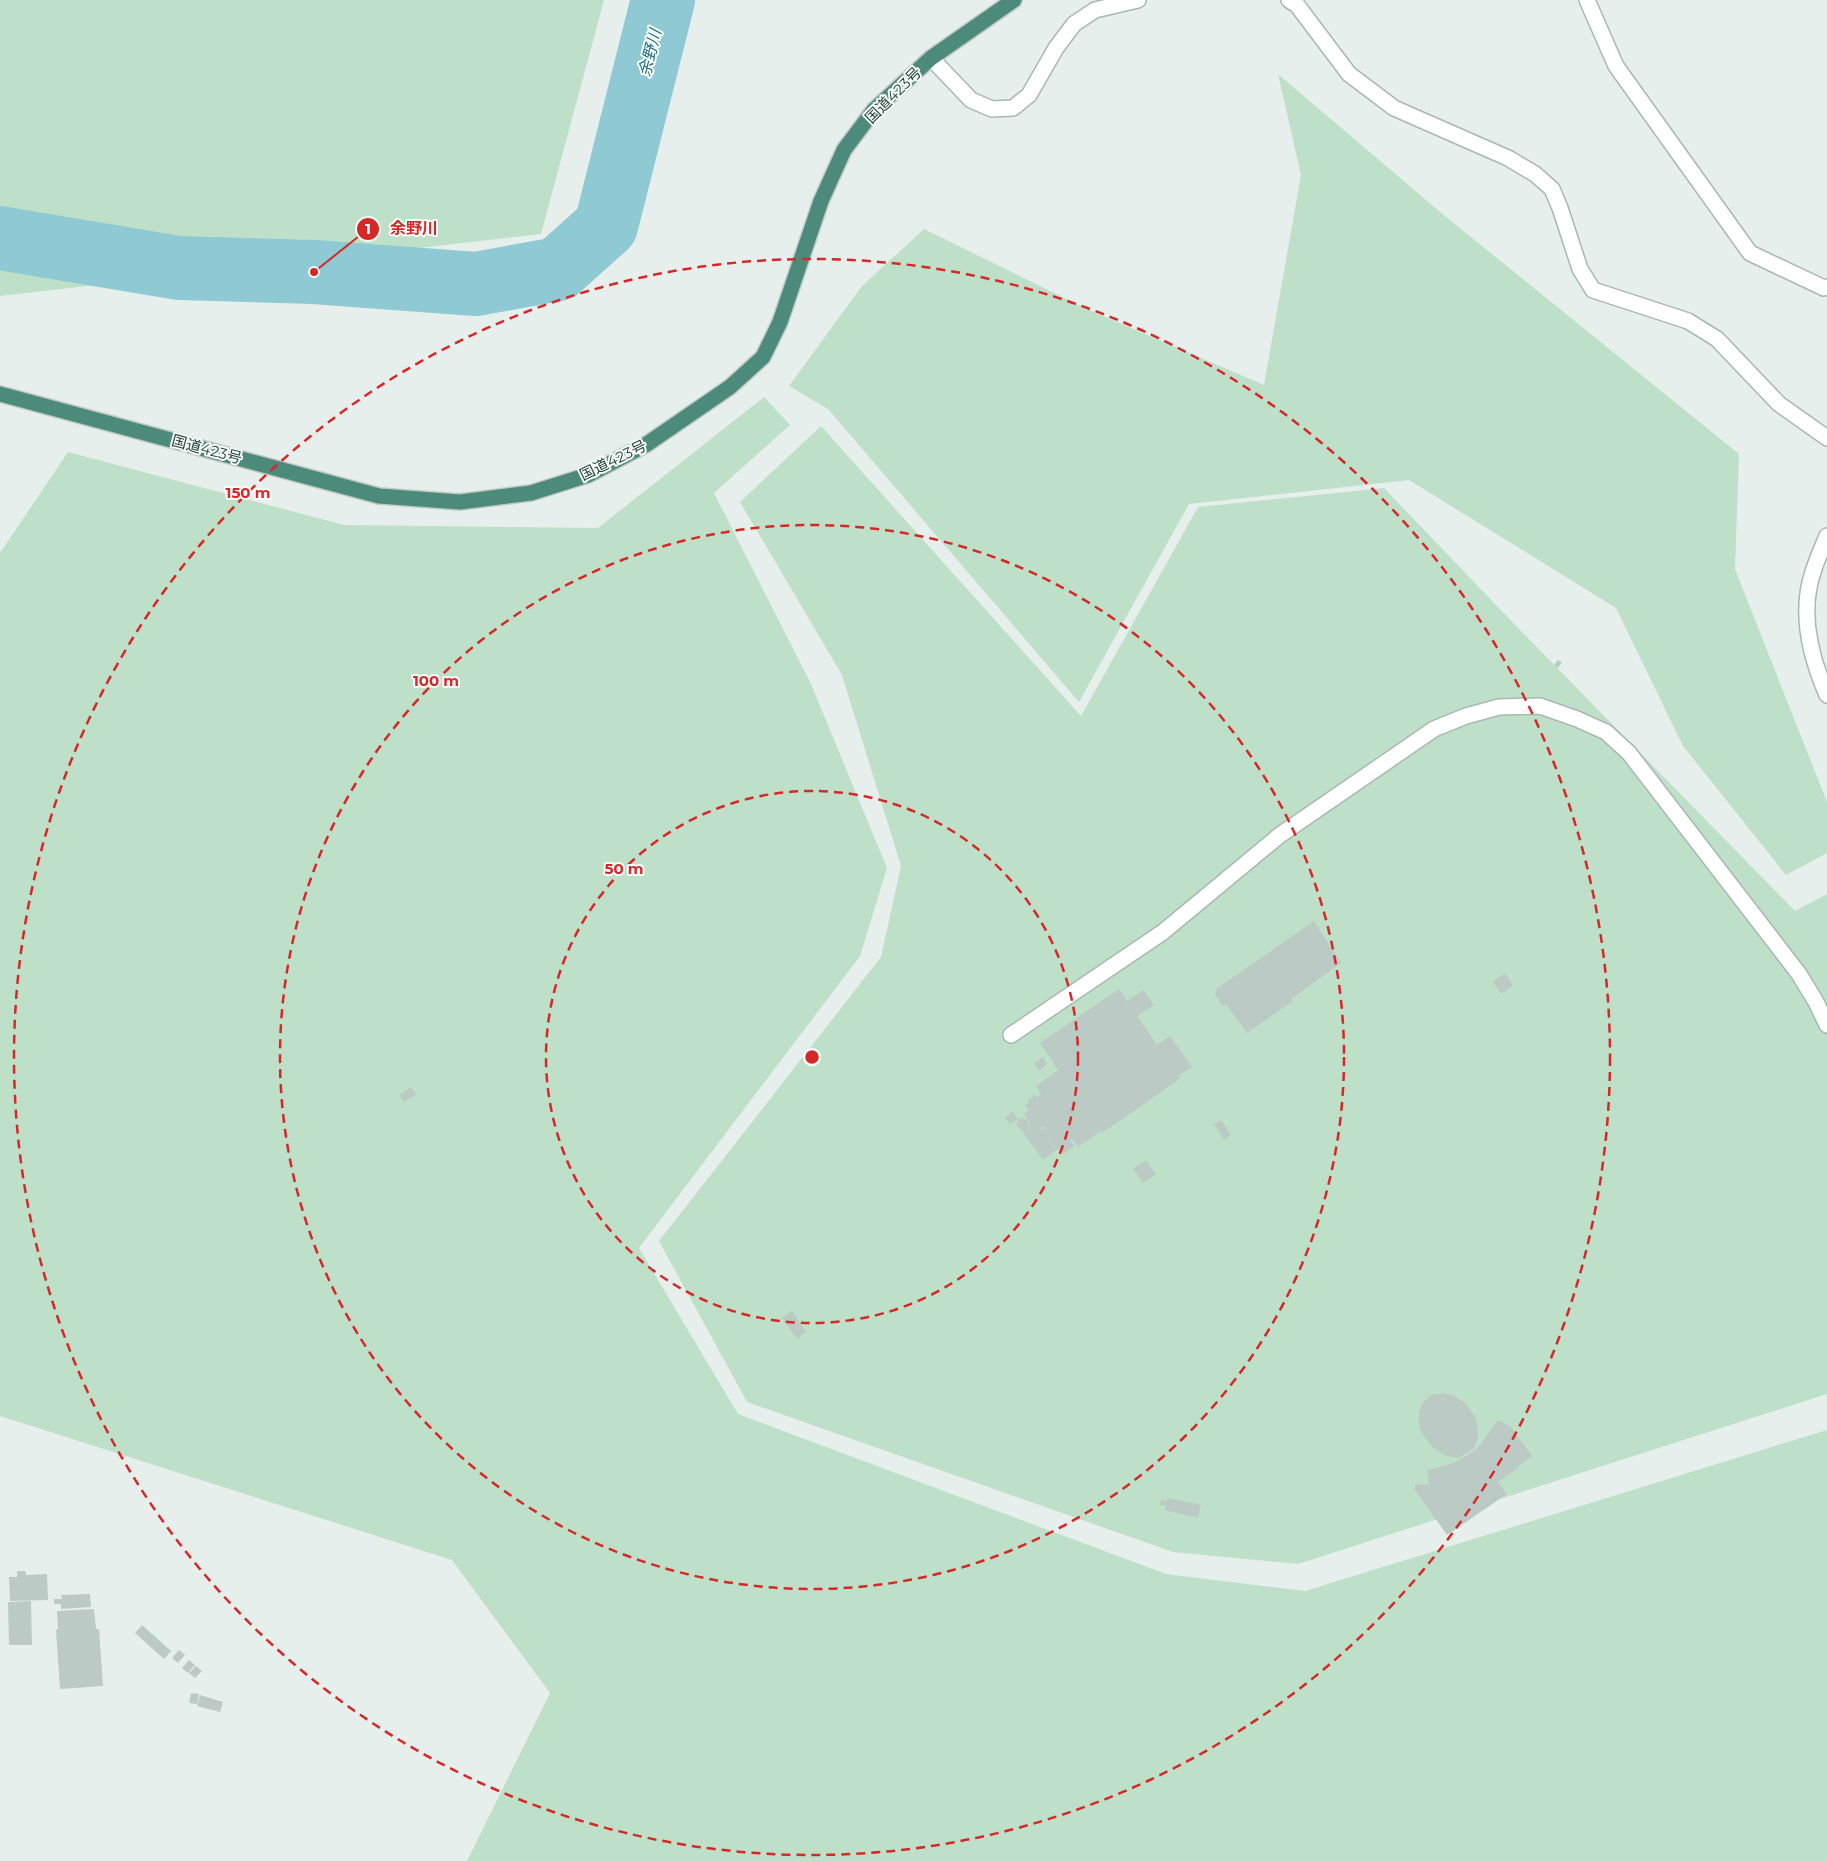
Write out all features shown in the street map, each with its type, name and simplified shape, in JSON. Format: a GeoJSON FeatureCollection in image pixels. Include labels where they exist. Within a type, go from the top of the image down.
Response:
{"type":"FeatureCollection","features":[{"type":"Feature","properties":{"kind":"highway","name":"国道423号"},"geometry":{"type":"LineString","coordinates":[[0,394],[379,496],[460,502],[531,493],[588,475],[647,444],[730,386],[763,357],[780,322],[821,201],[844,150],[874,110],[932,58],[1014,0]]}},
{"type":"Feature","properties":{"kind":"street"},"geometry":{"type":"LineString","coordinates":[[932,58],[971,100],[992,109],[1013,108],[1029,95],[1056,48],[1074,24],[1095,10],[1138,0]]}},
{"type":"Feature","properties":{"kind":"street"},"geometry":{"type":"LineString","coordinates":[[1289,0],[1297,5],[1349,74],[1394,108],[1508,158],[1535,174],[1552,189],[1580,270],[1593,290],[1688,321],[1717,338],[1779,404],[1827,438]]}},
{"type":"Feature","properties":{"kind":"street"},"geometry":{"type":"LineString","coordinates":[[1587,0],[1616,66],[1750,254],[1824,288],[1827,287]]}},
{"type":"Feature","properties":{"kind":"street"},"geometry":{"type":"LineString","coordinates":[[1827,536],[1812,573],[1807,609],[1809,646],[1819,678],[1827,695]]}},
{"type":"Feature","properties":{"kind":"street"},"geometry":{"type":"LineString","coordinates":[[1011,1036],[1163,932],[1280,835],[1434,729],[1466,716],[1499,707],[1540,706],[1577,718],[1606,732],[1629,753],[1799,974],[1827,1025]]}},
{"type":"Feature","properties":{"kind":"green space"},"geometry":{"type":"Polygon","coordinates":[[[0,0],[604,0],[541,234],[0,296],[0,0]]]}},
{"type":"Feature","properties":{"kind":"green space"},"geometry":{"type":"Polygon","coordinates":[[[1278,74],[1440,212],[1739,454],[1735,569],[1827,802],[1827,853],[1786,875],[1683,746],[1616,608],[1409,480],[1189,504],[1079,702],[828,409],[789,386],[862,286],[924,229],[1087,309],[1264,385],[1301,175],[1278,74]]]}},
{"type":"Feature","properties":{"kind":"green space"},"geometry":{"type":"Polygon","coordinates":[[[764,397],[790,425],[714,493],[811,684],[887,868],[860,956],[639,1248],[738,1414],[1166,1574],[1305,1591],[1827,1430],[1827,1861],[467,1861],[550,1693],[452,1560],[0,1416],[0,553],[68,452],[344,525],[598,528],[764,397]]]}},
{"type":"Feature","properties":{"kind":"green space"},"geometry":{"type":"Polygon","coordinates":[[[821,426],[1081,716],[1198,507],[1384,488],[1795,911],[1827,894],[1827,1394],[1298,1564],[1173,1552],[747,1402],[659,1241],[881,957],[901,866],[842,675],[740,502],[821,426]]]}},
{"type":"Feature","properties":{"kind":"building"},"geometry":{"type":"Polygon","coordinates":[[[1558,660],[1562,662],[1558,668],[1554,665],[1558,660]]]}},
{"type":"Feature","properties":{"kind":"building"},"geometry":{"type":"Polygon","coordinates":[[[1314,921],[1341,963],[1291,999],[1293,1001],[1247,1033],[1226,1004],[1223,1006],[1214,994],[1217,992],[1216,989],[1314,921]]]}},
{"type":"Feature","properties":{"kind":"building"},"geometry":{"type":"Polygon","coordinates":[[[1505,973],[1513,986],[1501,994],[1493,981],[1505,973]]]}},
{"type":"Feature","properties":{"kind":"building"},"geometry":{"type":"Polygon","coordinates":[[[1119,989],[1127,1001],[1143,990],[1154,1005],[1137,1016],[1157,1045],[1170,1036],[1192,1067],[1178,1076],[1180,1079],[1102,1133],[1101,1131],[1078,1147],[1072,1139],[1070,1140],[1074,1146],[1063,1154],[1060,1148],[1057,1150],[1045,1133],[1056,1150],[1043,1160],[1022,1131],[1024,1130],[1016,1125],[1018,1120],[1022,1118],[1026,1119],[1029,1123],[1028,1126],[1031,1124],[1024,1114],[1029,1110],[1025,1105],[1035,1095],[1037,1097],[1041,1094],[1036,1086],[1058,1070],[1040,1043],[1119,989]]]}},
{"type":"Feature","properties":{"kind":"building"},"geometry":{"type":"Polygon","coordinates":[[[1043,1057],[1047,1064],[1039,1071],[1034,1063],[1043,1057]]]}},
{"type":"Feature","properties":{"kind":"building"},"geometry":{"type":"Polygon","coordinates":[[[411,1087],[416,1094],[404,1102],[399,1095],[411,1087]]]}},
{"type":"Feature","properties":{"kind":"building"},"geometry":{"type":"Polygon","coordinates":[[[1013,1111],[1018,1119],[1010,1124],[1005,1117],[1013,1111]]]}},
{"type":"Feature","properties":{"kind":"building"},"geometry":{"type":"Polygon","coordinates":[[[1221,1120],[1231,1135],[1224,1140],[1214,1124],[1221,1120]]]}},
{"type":"Feature","properties":{"kind":"building"},"geometry":{"type":"Polygon","coordinates":[[[1146,1160],[1156,1174],[1143,1183],[1133,1169],[1146,1160]]]}},
{"type":"Feature","properties":{"kind":"building"},"geometry":{"type":"Polygon","coordinates":[[[792,1311],[806,1332],[797,1339],[782,1318],[792,1311]]]}},
{"type":"Feature","properties":{"kind":"building"},"geometry":{"type":"Polygon","coordinates":[[[1443,1393],[1453,1395],[1465,1403],[1475,1417],[1477,1425],[1478,1438],[1474,1448],[1459,1458],[1446,1456],[1432,1447],[1419,1427],[1419,1412],[1423,1402],[1431,1395],[1443,1393]]]}},
{"type":"Feature","properties":{"kind":"building"},"geometry":{"type":"Polygon","coordinates":[[[1498,1420],[1511,1427],[1532,1456],[1498,1482],[1507,1494],[1447,1535],[1415,1490],[1415,1484],[1429,1485],[1427,1470],[1454,1463],[1477,1449],[1498,1420]]]}},
{"type":"Feature","properties":{"kind":"building"},"geometry":{"type":"Polygon","coordinates":[[[1167,1498],[1201,1505],[1198,1518],[1165,1510],[1166,1506],[1160,1505],[1161,1500],[1167,1501],[1167,1498]]]}},
{"type":"Feature","properties":{"kind":"building"},"geometry":{"type":"Polygon","coordinates":[[[17,1571],[25,1571],[26,1575],[47,1574],[48,1600],[10,1601],[9,1577],[17,1577],[17,1571]]]}},
{"type":"Feature","properties":{"kind":"building"},"geometry":{"type":"Polygon","coordinates":[[[90,1594],[91,1607],[61,1609],[61,1604],[54,1604],[54,1599],[62,1599],[61,1595],[90,1594]]]}},
{"type":"Feature","properties":{"kind":"building"},"geometry":{"type":"Polygon","coordinates":[[[31,1601],[32,1645],[9,1645],[8,1602],[31,1601]]]}},
{"type":"Feature","properties":{"kind":"building"},"geometry":{"type":"Polygon","coordinates":[[[94,1609],[96,1629],[99,1629],[103,1686],[60,1689],[56,1630],[58,1629],[57,1611],[94,1609]]]}},
{"type":"Feature","properties":{"kind":"building"},"geometry":{"type":"Polygon","coordinates":[[[142,1625],[171,1651],[164,1659],[135,1633],[142,1625]]]}},
{"type":"Feature","properties":{"kind":"building"},"geometry":{"type":"Polygon","coordinates":[[[179,1650],[185,1655],[178,1663],[172,1658],[179,1650]]]}},
{"type":"Feature","properties":{"kind":"building"},"geometry":{"type":"Polygon","coordinates":[[[189,1660],[195,1665],[188,1673],[182,1668],[189,1660]]]}},
{"type":"Feature","properties":{"kind":"building"},"geometry":{"type":"Polygon","coordinates":[[[196,1666],[202,1671],[195,1678],[189,1673],[196,1666]]]}},
{"type":"Feature","properties":{"kind":"building"},"geometry":{"type":"Polygon","coordinates":[[[191,1693],[199,1694],[197,1704],[189,1703],[191,1693]]]}},
{"type":"Feature","properties":{"kind":"building"},"geometry":{"type":"Polygon","coordinates":[[[200,1695],[223,1702],[220,1712],[197,1706],[200,1695]]]}},
{"type":"Feature","properties":{"kind":"waterway","name":"余野川"},"geometry":{"type":"LineString","coordinates":[[0,238],[179,268],[314,272],[476,284],[558,269],[606,226],[663,0]]}},
{"type":"Feature","properties":{"kind":"place","name":"余野川"},"geometry":{"type":"Point","coordinates":[314,272]}}]}
